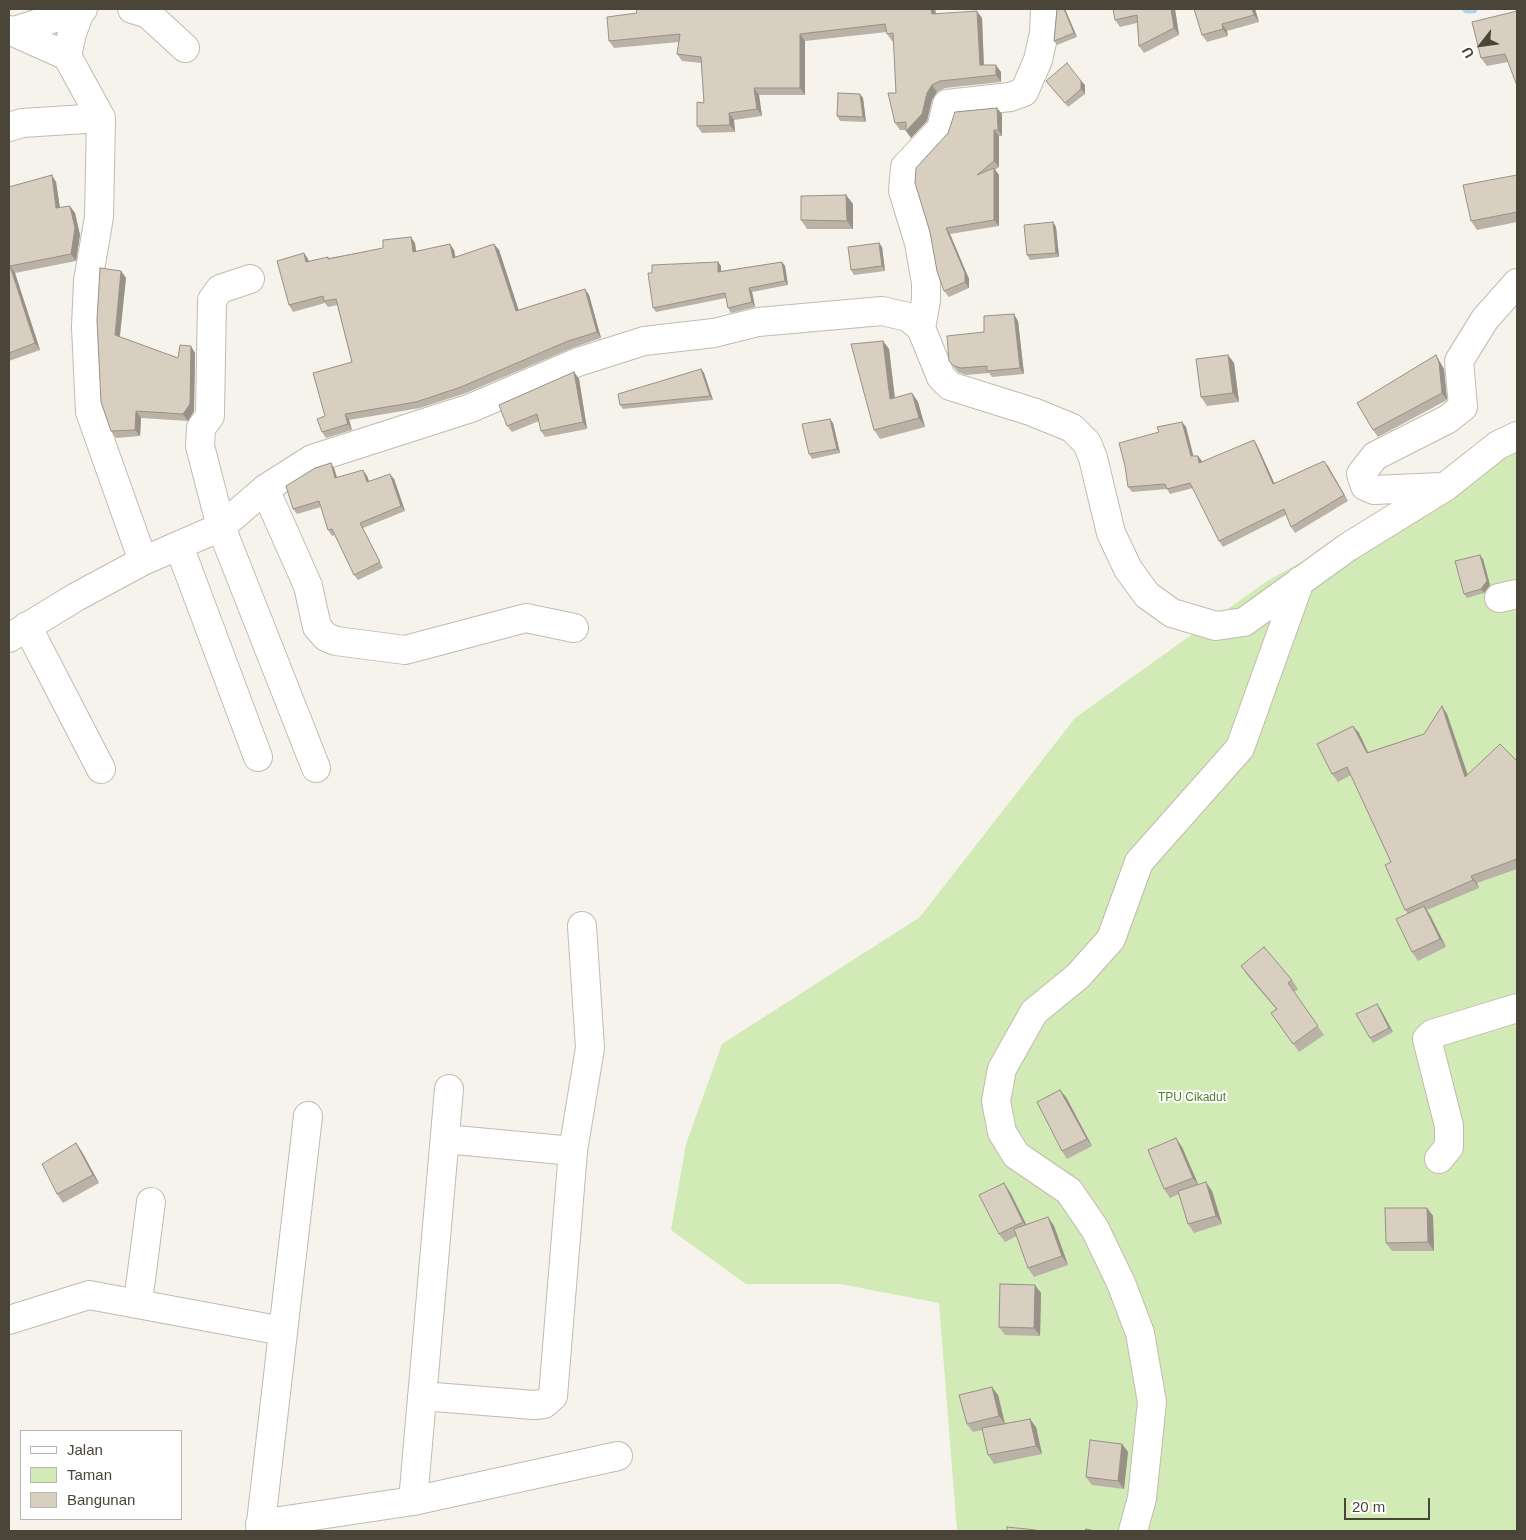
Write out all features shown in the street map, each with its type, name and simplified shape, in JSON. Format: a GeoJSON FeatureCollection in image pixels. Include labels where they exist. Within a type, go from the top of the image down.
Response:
{"type":"FeatureCollection","features":[{"type":"Feature","properties":{"kind":"street"},"geometry":{"type":"LineString","coordinates":[[11,30],[82,9]]}},
{"type":"Feature","properties":{"kind":"street"},"geometry":{"type":"LineString","coordinates":[[67,56],[72,34],[82,9]]}},
{"type":"Feature","properties":{"kind":"street"},"geometry":{"type":"LineString","coordinates":[[132,9],[148,14],[185,48]]}},
{"type":"Feature","properties":{"kind":"street"},"geometry":{"type":"LineString","coordinates":[[921,328],[926,300],[926,283],[919,243],[902,191],[905,167],[941,129],[946,104],[1010,97],[1024,92],[1038,60],[1044,33],[1045,9]]}},
{"type":"Feature","properties":{"kind":"street"},"geometry":{"type":"LineString","coordinates":[[11,30],[67,56],[101,118],[99,217],[88,281],[86,327],[90,412],[143,561]]}},
{"type":"Feature","properties":{"kind":"street"},"geometry":{"type":"LineString","coordinates":[[9,127],[22,123],[101,118]]}},
{"type":"Feature","properties":{"kind":"street"},"geometry":{"type":"LineString","coordinates":[[250,279],[220,289],[212,300],[210,416],[201,428],[200,446],[221,527],[316,768]]}},
{"type":"Feature","properties":{"kind":"street"},"geometry":{"type":"LineString","coordinates":[[1445,487],[1374,490],[1365,486],[1361,474],[1375,456],[1448,419],[1463,407],[1459,361],[1485,319],[1517,283]]}},
{"type":"Feature","properties":{"kind":"street"},"geometry":{"type":"LineString","coordinates":[[102,769],[18,632],[143,561],[221,527],[265,489],[312,459],[471,408],[578,362],[644,341],[714,333],[758,322],[882,311],[908,317],[921,328],[941,377],[950,386],[1033,412],[1072,428],[1087,443],[1094,458],[1111,533],[1128,569],[1147,595],[1172,613],[1216,626],[1244,622],[1348,547],[1445,487],[1498,445],[1517,436]]}},
{"type":"Feature","properties":{"kind":"street"},"geometry":{"type":"LineString","coordinates":[[265,489],[308,586],[317,627],[331,639],[405,650],[526,618],[574,628]]}},
{"type":"Feature","properties":{"kind":"street"},"geometry":{"type":"LineString","coordinates":[[178,546],[258,757]]}},
{"type":"Feature","properties":{"kind":"street"},"geometry":{"type":"LineString","coordinates":[[1133,1531],[1142,1498],[1152,1402],[1140,1333],[1121,1283],[1095,1229],[1069,1191],[1016,1155],[1002,1132],[996,1101],[1002,1069],[1034,1012],[1078,976],[1111,939],[1139,862],[1240,748],[1300,581]]}},
{"type":"Feature","properties":{"kind":"street"},"geometry":{"type":"LineString","coordinates":[[422,1396],[534,1405],[544,1404],[553,1396],[573,1150],[590,1048],[582,926]]}},
{"type":"Feature","properties":{"kind":"street"},"geometry":{"type":"LineString","coordinates":[[1439,1159],[1449,1147],[1449,1126],[1427,1039],[1432,1034],[1517,1008]]}},
{"type":"Feature","properties":{"kind":"street"},"geometry":{"type":"LineString","coordinates":[[413,1501],[449,1089]]}},
{"type":"Feature","properties":{"kind":"street"},"geometry":{"type":"LineString","coordinates":[[308,1116],[260,1528],[413,1501],[618,1456]]}},
{"type":"Feature","properties":{"kind":"street"},"geometry":{"type":"LineString","coordinates":[[445,1139],[573,1150]]}},
{"type":"Feature","properties":{"kind":"street"},"geometry":{"type":"LineString","coordinates":[[138,1302],[151,1202]]}},
{"type":"Feature","properties":{"kind":"street"},"geometry":{"type":"LineString","coordinates":[[9,1320],[89,1295],[138,1302],[283,1331]]}},
{"type":"Feature","properties":{"kind":"green space","name":"TPU Cikadut"},"geometry":{"type":"Polygon","coordinates":[[[1517,426],[1517,1531],[957,1531],[939,1303],[840,1284],[746,1284],[671,1230],[686,1144],[722,1044],[920,917],[1075,718],[1267,581],[1439,486],[1517,426]]]}},
{"type":"Feature","properties":{"kind":"building"},"geometry":{"type":"Polygon","coordinates":[[[636,9],[931,9],[932,14],[977,11],[980,65],[996,65],[996,75],[940,81],[932,85],[927,93],[922,114],[906,131],[906,122],[895,123],[888,93],[896,93],[893,33],[887,34],[885,24],[800,34],[800,88],[754,88],[757,109],[729,113],[730,125],[697,126],[697,102],[704,103],[701,57],[677,54],[680,34],[609,41],[607,17],[637,13],[636,9]]]}},
{"type":"Feature","properties":{"kind":"building"},"geometry":{"type":"Polygon","coordinates":[[[1057,9],[1064,9],[1074,33],[1054,41],[1057,9]]]}},
{"type":"Feature","properties":{"kind":"building"},"geometry":{"type":"Polygon","coordinates":[[[1113,9],[1171,9],[1174,28],[1139,46],[1137,15],[1115,20],[1113,9]]]}},
{"type":"Feature","properties":{"kind":"building"},"geometry":{"type":"Polygon","coordinates":[[[1194,9],[1252,9],[1254,15],[1222,24],[1223,29],[1202,35],[1194,9]]]}},
{"type":"Feature","properties":{"kind":"building"},"geometry":{"type":"Polygon","coordinates":[[[1517,11],[1517,86],[1505,54],[1481,58],[1472,22],[1517,11]]]}},
{"type":"Feature","properties":{"kind":"building"},"geometry":{"type":"Polygon","coordinates":[[[1067,63],[1081,81],[1081,89],[1065,103],[1046,81],[1067,63]]]}},
{"type":"Feature","properties":{"kind":"building"},"geometry":{"type":"Polygon","coordinates":[[[838,93],[860,94],[863,117],[837,116],[838,93]]]}},
{"type":"Feature","properties":{"kind":"building"},"geometry":{"type":"Polygon","coordinates":[[[997,108],[998,130],[994,130],[994,161],[977,175],[994,168],[994,220],[946,228],[965,273],[965,282],[944,291],[937,271],[930,232],[915,183],[916,168],[948,133],[955,112],[997,108]]]}},
{"type":"Feature","properties":{"kind":"building"},"geometry":{"type":"Polygon","coordinates":[[[52,175],[56,208],[70,206],[75,228],[71,254],[10,266],[35,343],[9,353],[9,187],[52,175]]]}},
{"type":"Feature","properties":{"kind":"building"},"geometry":{"type":"Polygon","coordinates":[[[1517,175],[1517,212],[1471,221],[1463,185],[1517,175]]]}},
{"type":"Feature","properties":{"kind":"building"},"geometry":{"type":"Polygon","coordinates":[[[846,195],[847,221],[801,220],[801,196],[846,195]]]}},
{"type":"Feature","properties":{"kind":"building"},"geometry":{"type":"Polygon","coordinates":[[[1053,222],[1056,253],[1027,255],[1024,225],[1053,222]]]}},
{"type":"Feature","properties":{"kind":"building"},"geometry":{"type":"Polygon","coordinates":[[[411,237],[413,252],[450,244],[453,258],[494,244],[516,311],[585,289],[597,332],[568,341],[461,387],[416,402],[345,414],[348,424],[322,432],[317,419],[325,416],[313,373],[352,362],[336,299],[324,301],[323,296],[289,305],[277,261],[304,253],[306,262],[328,257],[328,259],[383,248],[383,240],[411,237]]]}},
{"type":"Feature","properties":{"kind":"building"},"geometry":{"type":"Polygon","coordinates":[[[879,243],[882,266],[851,270],[848,247],[879,243]]]}},
{"type":"Feature","properties":{"kind":"building"},"geometry":{"type":"Polygon","coordinates":[[[718,262],[718,272],[782,262],[785,281],[749,288],[752,302],[728,308],[725,293],[653,308],[648,273],[652,273],[652,265],[718,262]]]}},
{"type":"Feature","properties":{"kind":"building"},"geometry":{"type":"Polygon","coordinates":[[[100,268],[121,271],[115,335],[178,358],[180,345],[191,346],[190,404],[183,414],[136,411],[135,430],[111,431],[101,402],[97,320],[100,268]]]}},
{"type":"Feature","properties":{"kind":"building"},"geometry":{"type":"Polygon","coordinates":[[[1014,314],[1020,368],[987,371],[987,366],[961,368],[954,366],[949,361],[947,336],[984,332],[984,316],[1014,314]]]}},
{"type":"Feature","properties":{"kind":"building"},"geometry":{"type":"Polygon","coordinates":[[[883,341],[890,399],[912,393],[919,418],[874,430],[851,344],[883,341]]]}},
{"type":"Feature","properties":{"kind":"building"},"geometry":{"type":"Polygon","coordinates":[[[1228,355],[1233,393],[1201,397],[1196,359],[1228,355]]]}},
{"type":"Feature","properties":{"kind":"building"},"geometry":{"type":"Polygon","coordinates":[[[1436,355],[1439,362],[1442,393],[1373,430],[1357,403],[1436,355]]]}},
{"type":"Feature","properties":{"kind":"building"},"geometry":{"type":"Polygon","coordinates":[[[701,369],[710,396],[620,405],[618,394],[701,369]]]}},
{"type":"Feature","properties":{"kind":"building"},"geometry":{"type":"Polygon","coordinates":[[[574,372],[583,422],[541,431],[537,414],[507,426],[499,405],[574,372]]]}},
{"type":"Feature","properties":{"kind":"building"},"geometry":{"type":"Polygon","coordinates":[[[830,419],[837,449],[809,454],[802,424],[830,419]]]}},
{"type":"Feature","properties":{"kind":"building"},"geometry":{"type":"Polygon","coordinates":[[[1182,422],[1191,456],[1198,456],[1199,463],[1254,440],[1273,484],[1324,461],[1344,495],[1291,527],[1284,509],[1219,541],[1190,483],[1167,489],[1165,484],[1128,487],[1119,443],[1159,432],[1157,427],[1182,422]]]}},
{"type":"Feature","properties":{"kind":"building"},"geometry":{"type":"Polygon","coordinates":[[[331,463],[335,478],[363,470],[367,482],[390,474],[401,506],[360,523],[380,562],[354,575],[332,529],[328,530],[319,501],[293,509],[286,486],[315,468],[331,463]]]}},
{"type":"Feature","properties":{"kind":"building"},"geometry":{"type":"Polygon","coordinates":[[[1480,555],[1487,581],[1481,589],[1464,594],[1455,561],[1480,555]]]}},
{"type":"Feature","properties":{"kind":"building"},"geometry":{"type":"Polygon","coordinates":[[[1442,706],[1465,777],[1500,744],[1517,761],[1517,859],[1471,876],[1473,880],[1405,910],[1385,865],[1391,862],[1347,767],[1332,774],[1317,744],[1353,726],[1367,753],[1424,734],[1442,706]]]}},
{"type":"Feature","properties":{"kind":"building"},"geometry":{"type":"Polygon","coordinates":[[[1424,906],[1440,939],[1412,952],[1396,919],[1424,906]]]}},
{"type":"Feature","properties":{"kind":"building"},"geometry":{"type":"Polygon","coordinates":[[[1264,947],[1292,980],[1288,983],[1318,1026],[1293,1044],[1271,1013],[1277,1009],[1241,966],[1264,947]]]}},
{"type":"Feature","properties":{"kind":"building"},"geometry":{"type":"Polygon","coordinates":[[[1377,1004],[1389,1028],[1370,1038],[1356,1014],[1377,1004]]]}},
{"type":"Feature","properties":{"kind":"building"},"geometry":{"type":"Polygon","coordinates":[[[1060,1090],[1087,1139],[1062,1151],[1037,1102],[1060,1090]]]}},
{"type":"Feature","properties":{"kind":"building"},"geometry":{"type":"Polygon","coordinates":[[[1176,1138],[1193,1178],[1164,1189],[1148,1150],[1176,1138]]]}},
{"type":"Feature","properties":{"kind":"building"},"geometry":{"type":"Polygon","coordinates":[[[76,1143],[93,1175],[57,1194],[42,1164],[76,1143]]]}},
{"type":"Feature","properties":{"kind":"building"},"geometry":{"type":"Polygon","coordinates":[[[1206,1182],[1216,1216],[1188,1224],[1178,1191],[1206,1182]]]}},
{"type":"Feature","properties":{"kind":"building"},"geometry":{"type":"Polygon","coordinates":[[[1004,1183],[1023,1222],[999,1234],[979,1195],[1004,1183]]]}},
{"type":"Feature","properties":{"kind":"building"},"geometry":{"type":"Polygon","coordinates":[[[1385,1208],[1427,1208],[1428,1242],[1386,1243],[1385,1208]]]}},
{"type":"Feature","properties":{"kind":"building"},"geometry":{"type":"Polygon","coordinates":[[[1048,1217],[1062,1256],[1028,1268],[1014,1229],[1048,1217]]]}},
{"type":"Feature","properties":{"kind":"building"},"geometry":{"type":"Polygon","coordinates":[[[1000,1284],[1035,1285],[1034,1328],[999,1327],[1000,1284]]]}},
{"type":"Feature","properties":{"kind":"building"},"geometry":{"type":"Polygon","coordinates":[[[992,1387],[999,1416],[967,1424],[959,1395],[992,1387]]]}},
{"type":"Feature","properties":{"kind":"building"},"geometry":{"type":"Polygon","coordinates":[[[1030,1419],[1036,1446],[988,1455],[982,1428],[1030,1419]]]}},
{"type":"Feature","properties":{"kind":"building"},"geometry":{"type":"Polygon","coordinates":[[[1090,1440],[1122,1444],[1118,1481],[1086,1477],[1090,1440]]]}},
{"type":"Feature","properties":{"kind":"building"},"geometry":{"type":"Polygon","coordinates":[[[1007,1527],[1036,1530],[1036,1531],[1007,1531],[1007,1527]]]}},
{"type":"Feature","properties":{"kind":"waterway"},"geometry":{"type":"LineString","coordinates":[[1467,9],[1473,9]]}}]}
